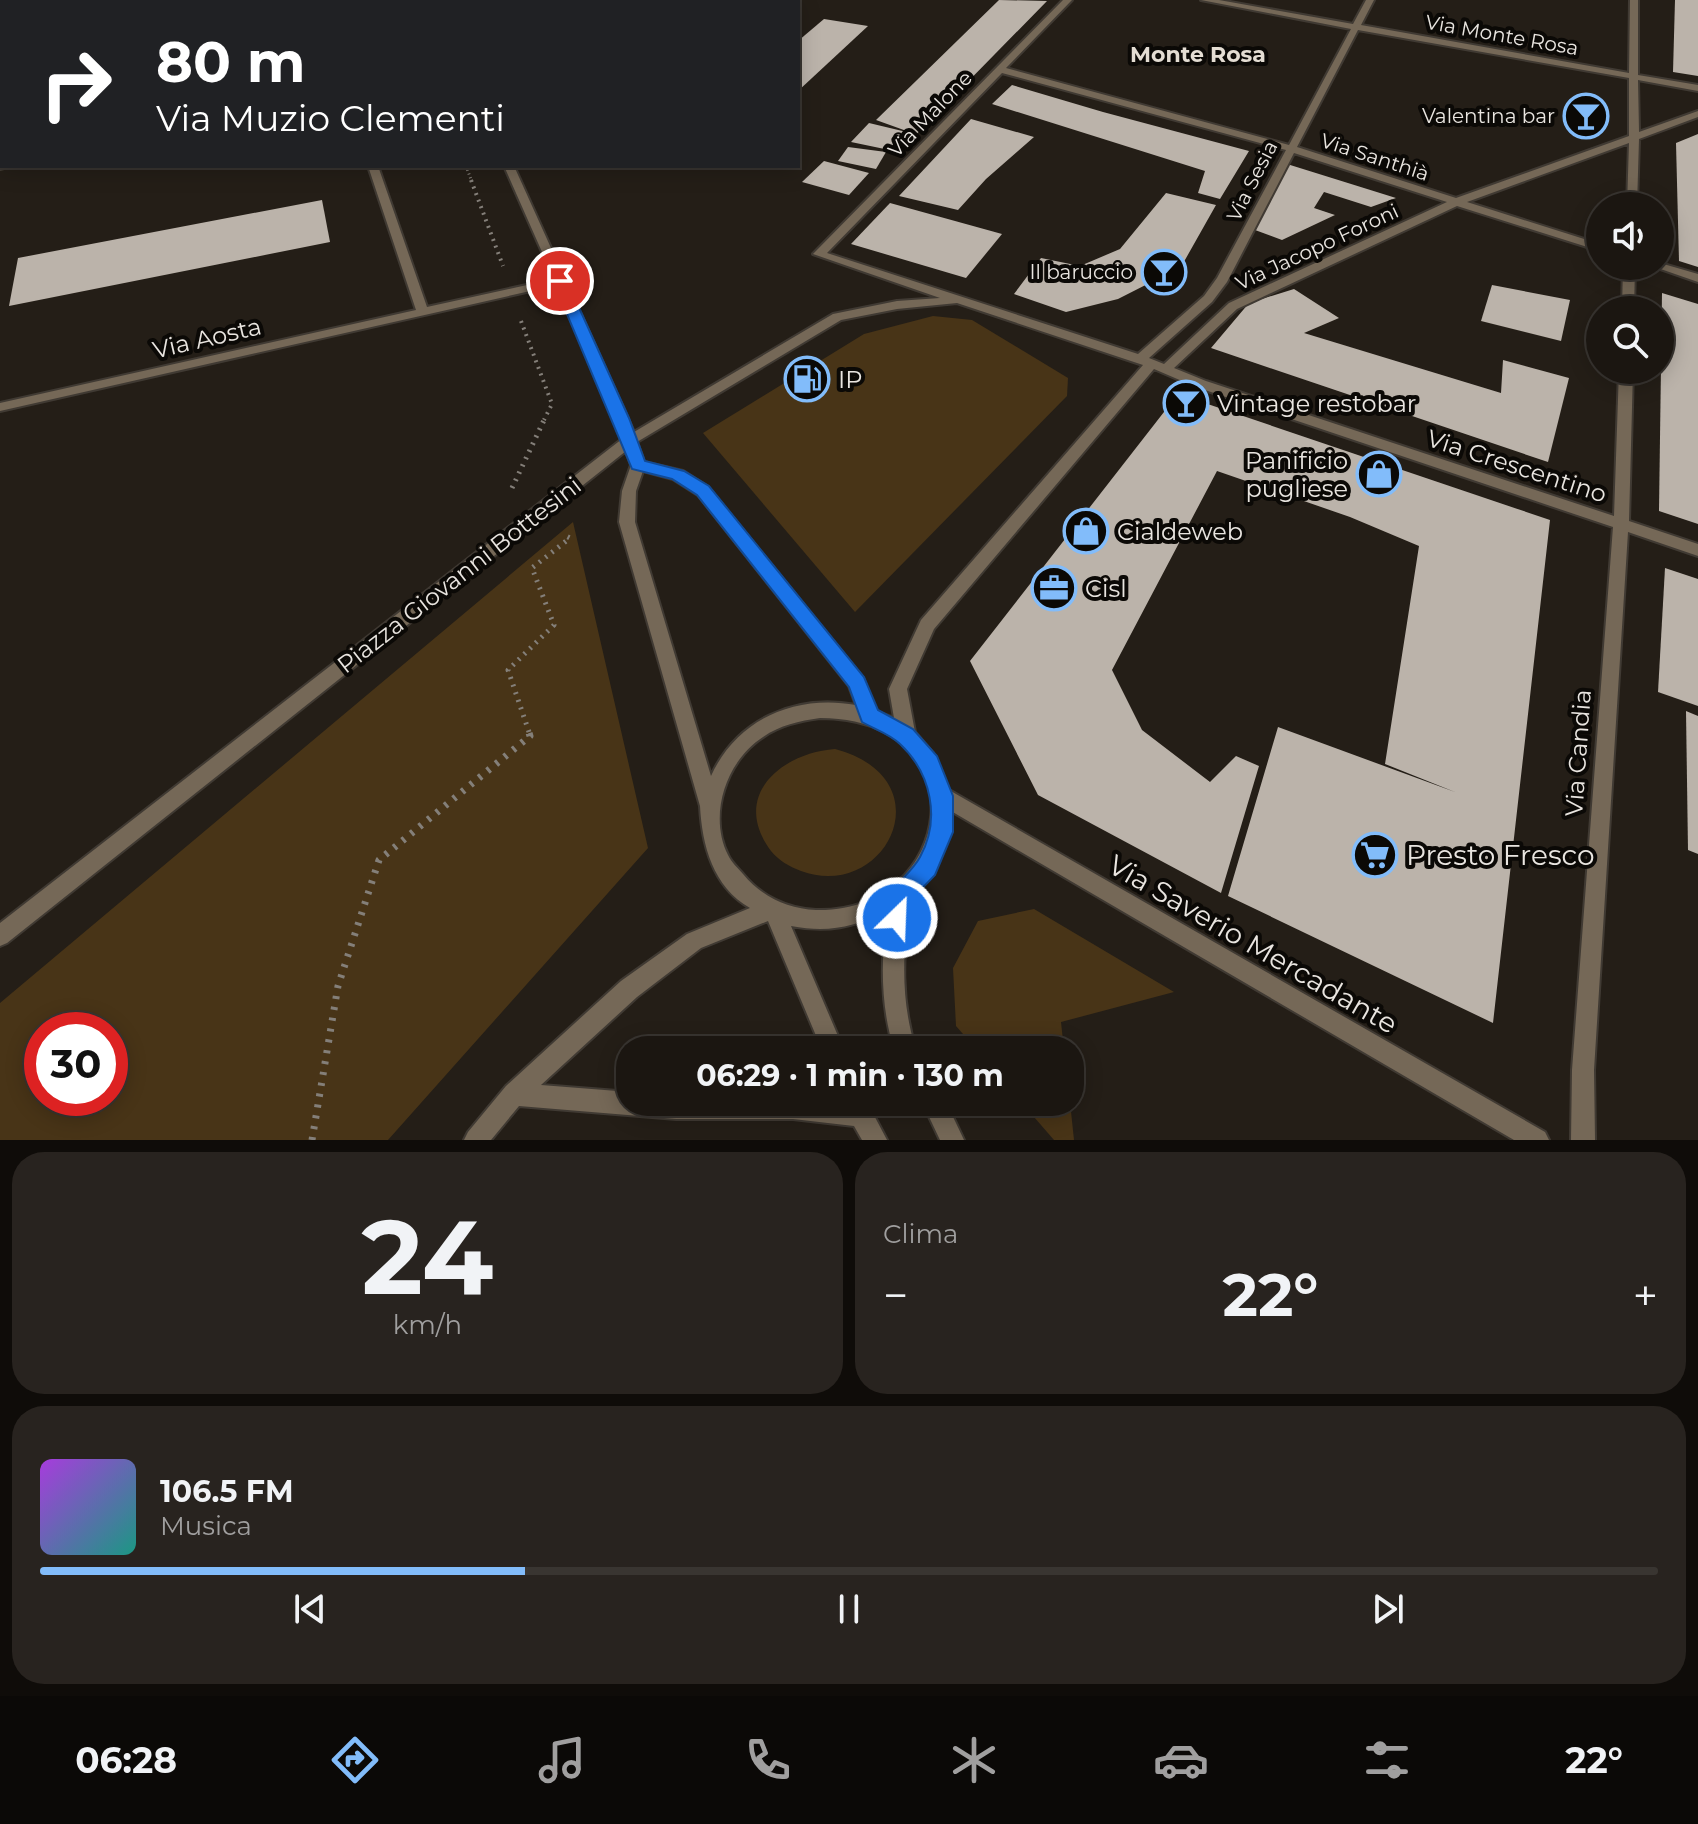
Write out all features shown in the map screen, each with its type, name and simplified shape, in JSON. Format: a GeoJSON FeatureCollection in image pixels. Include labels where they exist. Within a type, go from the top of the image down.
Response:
{"type":"FeatureCollection","features":[{"type":"Feature","properties":{"kind":"street","name":"Via Malone"},"geometry":{"type":"LineString","coordinates":[[819,254],[1068,0]]}},
{"type":"Feature","properties":{"kind":"street","name":"Via Monte Rosa"},"geometry":{"type":"LineString","coordinates":[[1205,0],[1698,88]]}},
{"type":"Feature","properties":{"kind":"street","name":"Via Sesia"},"geometry":{"type":"LineString","coordinates":[[1153,364],[1223,279],[1289,148],[1370,0]]}},
{"type":"Feature","properties":{"kind":"street"},"geometry":{"type":"LineString","coordinates":[[1633,192],[1636,135],[1632,77],[1634,0]]}},
{"type":"Feature","properties":{"kind":"street","name":"Via Santhià"},"geometry":{"type":"LineString","coordinates":[[998,69],[1289,148],[1586,244]]}},
{"type":"Feature","properties":{"kind":"street","name":"Via Jacopo Foroni"},"geometry":{"type":"LineString","coordinates":[[1153,364],[1233,306],[1456,202],[1698,114]]}},
{"type":"Feature","properties":{"kind":"street"},"geometry":{"type":"LineString","coordinates":[[374,168],[423,313]]}},
{"type":"Feature","properties":{"kind":"street"},"geometry":{"type":"LineString","coordinates":[[510,168],[630,440],[638,465],[629,491],[627,522],[710,806],[712,837],[723,866],[744,891],[773,909],[805,919],[839,920],[871,912],[899,897],[927,867],[942,832],[942,796],[929,763],[906,735],[869,716],[836,710],[800,712],[768,725],[739,745],[720,773],[710,806]]}},
{"type":"Feature","properties":{"kind":"street","name":"Piazza Giovanni Bottesini"},"geometry":{"type":"LineString","coordinates":[[819,254],[1153,364]]}},
{"type":"Feature","properties":{"kind":"street"},"geometry":{"type":"LineString","coordinates":[[1674,271],[1698,278]]}},
{"type":"Feature","properties":{"kind":"street","name":"Via Aosta"},"geometry":{"type":"LineString","coordinates":[[0,407],[560,281]]}},
{"type":"Feature","properties":{"kind":"street","name":"Piazza Giovanni Bottesini"},"geometry":{"type":"LineString","coordinates":[[0,936],[630,440],[837,317],[897,305],[962,300]]}},
{"type":"Feature","properties":{"kind":"street"},"geometry":{"type":"LineString","coordinates":[[906,735],[898,689],[927,625],[1153,364]]}},
{"type":"Feature","properties":{"kind":"street","name":"Via Crescentino"},"geometry":{"type":"LineString","coordinates":[[1153,364],[1698,550]]}},
{"type":"Feature","properties":{"kind":"street","name":"Via Candia"},"geometry":{"type":"LineString","coordinates":[[1583,1140],[1583,1070],[1621,524],[1626,384]]}},
{"type":"Feature","properties":{"kind":"street"},"geometry":{"type":"LineString","coordinates":[[638,465],[678,475],[703,491],[857,683],[869,716]]}},
{"type":"Feature","properties":{"kind":"street","name":"Via Saverio Mercadante"},"geometry":{"type":"LineString","coordinates":[[942,796],[1537,1140]]}},
{"type":"Feature","properties":{"kind":"street"},"geometry":{"type":"LineString","coordinates":[[899,897],[890,968],[892,1013],[900,1036]]}},
{"type":"Feature","properties":{"kind":"street"},"geometry":{"type":"LineString","coordinates":[[773,909],[827,1036]]}},
{"type":"Feature","properties":{"kind":"street"},"geometry":{"type":"LineString","coordinates":[[476,1140],[514,1094],[629,989],[694,941],[773,909]]}},
{"type":"Feature","properties":{"kind":"street"},"geometry":{"type":"LineString","coordinates":[[514,1094],[616,1102]]}},
{"type":"Feature","properties":{"kind":"street"},"geometry":{"type":"LineString","coordinates":[[862,1116],[875,1140]]}},
{"type":"Feature","properties":{"kind":"street"},"geometry":{"type":"LineString","coordinates":[[941,1116],[952,1140]]}},
{"type":"Feature","properties":{"kind":"path"},"geometry":{"type":"LineString","coordinates":[[312,1140],[338,986],[379,860],[530,736],[508,670],[554,625],[532,568],[570,538],[506,502],[552,404],[467,168]]}},
{"type":"Feature","properties":{"kind":"shaded area"},"geometry":{"type":"Polygon","coordinates":[[[933,316],[972,320],[1068,378],[1067,396],[855,612],[703,433],[864,334],[933,316]]]}},
{"type":"Feature","properties":{"kind":"shaded area"},"geometry":{"type":"Polygon","coordinates":[[[573,522],[648,848],[388,1140],[0,1140],[0,1003],[573,522]]]}},
{"type":"Feature","properties":{"kind":"shaded area"},"geometry":{"type":"Polygon","coordinates":[[[835,749],[869,764],[889,785],[896,809],[892,833],[879,854],[858,869],[831,876],[801,871],[777,857],[760,831],[756,812],[759,796],[767,781],[780,769],[815,752],[835,749]]]}},
{"type":"Feature","properties":{"kind":"shaded area"},"geometry":{"type":"Polygon","coordinates":[[[1034,909],[1174,992],[1061,1022],[1062,1036],[965,1036],[956,1026],[953,968],[978,921],[1034,909]]]}},
{"type":"Feature","properties":{"kind":"shaded area"},"geometry":{"type":"Polygon","coordinates":[[[1033,1116],[1071,1116],[1074,1140],[1054,1140],[1033,1116]]]}},
{"type":"Feature","properties":{"kind":"building"},"geometry":{"type":"Polygon","coordinates":[[[999,0],[1047,1],[899,152],[851,142],[869,123],[915,134],[876,120],[999,0]]]}},
{"type":"Feature","properties":{"kind":"building"},"geometry":{"type":"Polygon","coordinates":[[[1675,0],[1698,0],[1698,76],[1673,72],[1675,0]]]}},
{"type":"Feature","properties":{"kind":"building"},"geometry":{"type":"Polygon","coordinates":[[[824,19],[868,26],[800,89],[800,39],[824,19]]]}},
{"type":"Feature","properties":{"kind":"building"},"geometry":{"type":"Polygon","coordinates":[[[1012,85],[1249,151],[1220,199],[1198,193],[1205,171],[992,104],[1012,85]]]}},
{"type":"Feature","properties":{"kind":"building"},"geometry":{"type":"Polygon","coordinates":[[[971,119],[1034,137],[986,179],[958,210],[899,196],[971,119]]]}},
{"type":"Feature","properties":{"kind":"building"},"geometry":{"type":"Polygon","coordinates":[[[1698,134],[1698,267],[1679,261],[1676,143],[1698,134]]]}},
{"type":"Feature","properties":{"kind":"building"},"geometry":{"type":"Polygon","coordinates":[[[848,147],[886,152],[876,169],[838,161],[848,147]]]}},
{"type":"Feature","properties":{"kind":"building"},"geometry":{"type":"Polygon","coordinates":[[[824,161],[869,173],[849,195],[802,182],[824,161]]]}},
{"type":"Feature","properties":{"kind":"building"},"geometry":{"type":"Polygon","coordinates":[[[1287,164],[1396,198],[1371,207],[1324,192],[1314,208],[1335,215],[1282,240],[1255,230],[1287,164]]]}},
{"type":"Feature","properties":{"kind":"building"},"geometry":{"type":"Polygon","coordinates":[[[1166,193],[1216,205],[1181,267],[1118,299],[1066,312],[1014,294],[1041,258],[1080,266],[1120,249],[1166,193]]]}},
{"type":"Feature","properties":{"kind":"building"},"geometry":{"type":"Polygon","coordinates":[[[322,200],[330,242],[9,306],[18,258],[322,200]]]}},
{"type":"Feature","properties":{"kind":"building"},"geometry":{"type":"Polygon","coordinates":[[[890,203],[1002,234],[966,278],[851,244],[890,203]]]}},
{"type":"Feature","properties":{"kind":"building"},"geometry":{"type":"Polygon","coordinates":[[[1492,285],[1570,300],[1561,341],[1481,321],[1492,285]]]}},
{"type":"Feature","properties":{"kind":"building"},"geometry":{"type":"Polygon","coordinates":[[[1294,289],[1339,318],[1304,333],[1501,393],[1503,360],[1569,378],[1548,462],[1211,348],[1249,303],[1294,289]]]}},
{"type":"Feature","properties":{"kind":"building"},"geometry":{"type":"Polygon","coordinates":[[[1674,297],[1698,304],[1698,524],[1659,511],[1661,384],[1674,384],[1674,297]]]}},
{"type":"Feature","properties":{"kind":"building"},"geometry":{"type":"Polygon","coordinates":[[[1178,394],[1550,520],[1493,1023],[1228,896],[1278,727],[1455,792],[1385,764],[1419,546],[1350,517],[1217,471],[1112,670],[1142,730],[1210,782],[1236,756],[1259,766],[1221,893],[1038,795],[970,661],[1178,394]]]}},
{"type":"Feature","properties":{"kind":"building"},"geometry":{"type":"Polygon","coordinates":[[[1665,568],[1698,579],[1698,706],[1658,692],[1665,568]]]}},
{"type":"Feature","properties":{"kind":"building"},"geometry":{"type":"Polygon","coordinates":[[[1686,711],[1698,716],[1698,854],[1688,850],[1686,711]]]}},
{"type":"Feature","properties":{"kind":"place","name":"Valentina bar"},"geometry":{"type":"Point","coordinates":[1586,116]}},
{"type":"Feature","properties":{"kind":"place","name":"Il baruccio"},"geometry":{"type":"Point","coordinates":[1164,272]}},
{"type":"Feature","properties":{"kind":"place","name":"IP"},"geometry":{"type":"Point","coordinates":[807,379]}},
{"type":"Feature","properties":{"kind":"place","name":"Vintage restobar"},"geometry":{"type":"Point","coordinates":[1186,403]}},
{"type":"Feature","properties":{"kind":"place","name":"Panificio pugliese"},"geometry":{"type":"Point","coordinates":[1379,474]}},
{"type":"Feature","properties":{"kind":"place","name":"Cialdeweb"},"geometry":{"type":"Point","coordinates":[1086,531]}},
{"type":"Feature","properties":{"kind":"place","name":"Cisl"},"geometry":{"type":"Point","coordinates":[1054,588]}},
{"type":"Feature","properties":{"kind":"place","name":"Presto Fresco"},"geometry":{"type":"Point","coordinates":[1375,855]}},
{"type":"Feature","properties":{"kind":"district","name":"Monte Rosa"},"geometry":{"type":"Point","coordinates":[1198,54]}},
{"type":"Feature","properties":{"kind":"route"},"geometry":{"type":"LineString","coordinates":[[560,281],[622,418],[638,465],[678,475],[703,491],[755,560],[857,683],[869,716],[906,735],[929,763],[942,796],[942,832],[927,867],[899,897],[897,918]]}}]}
